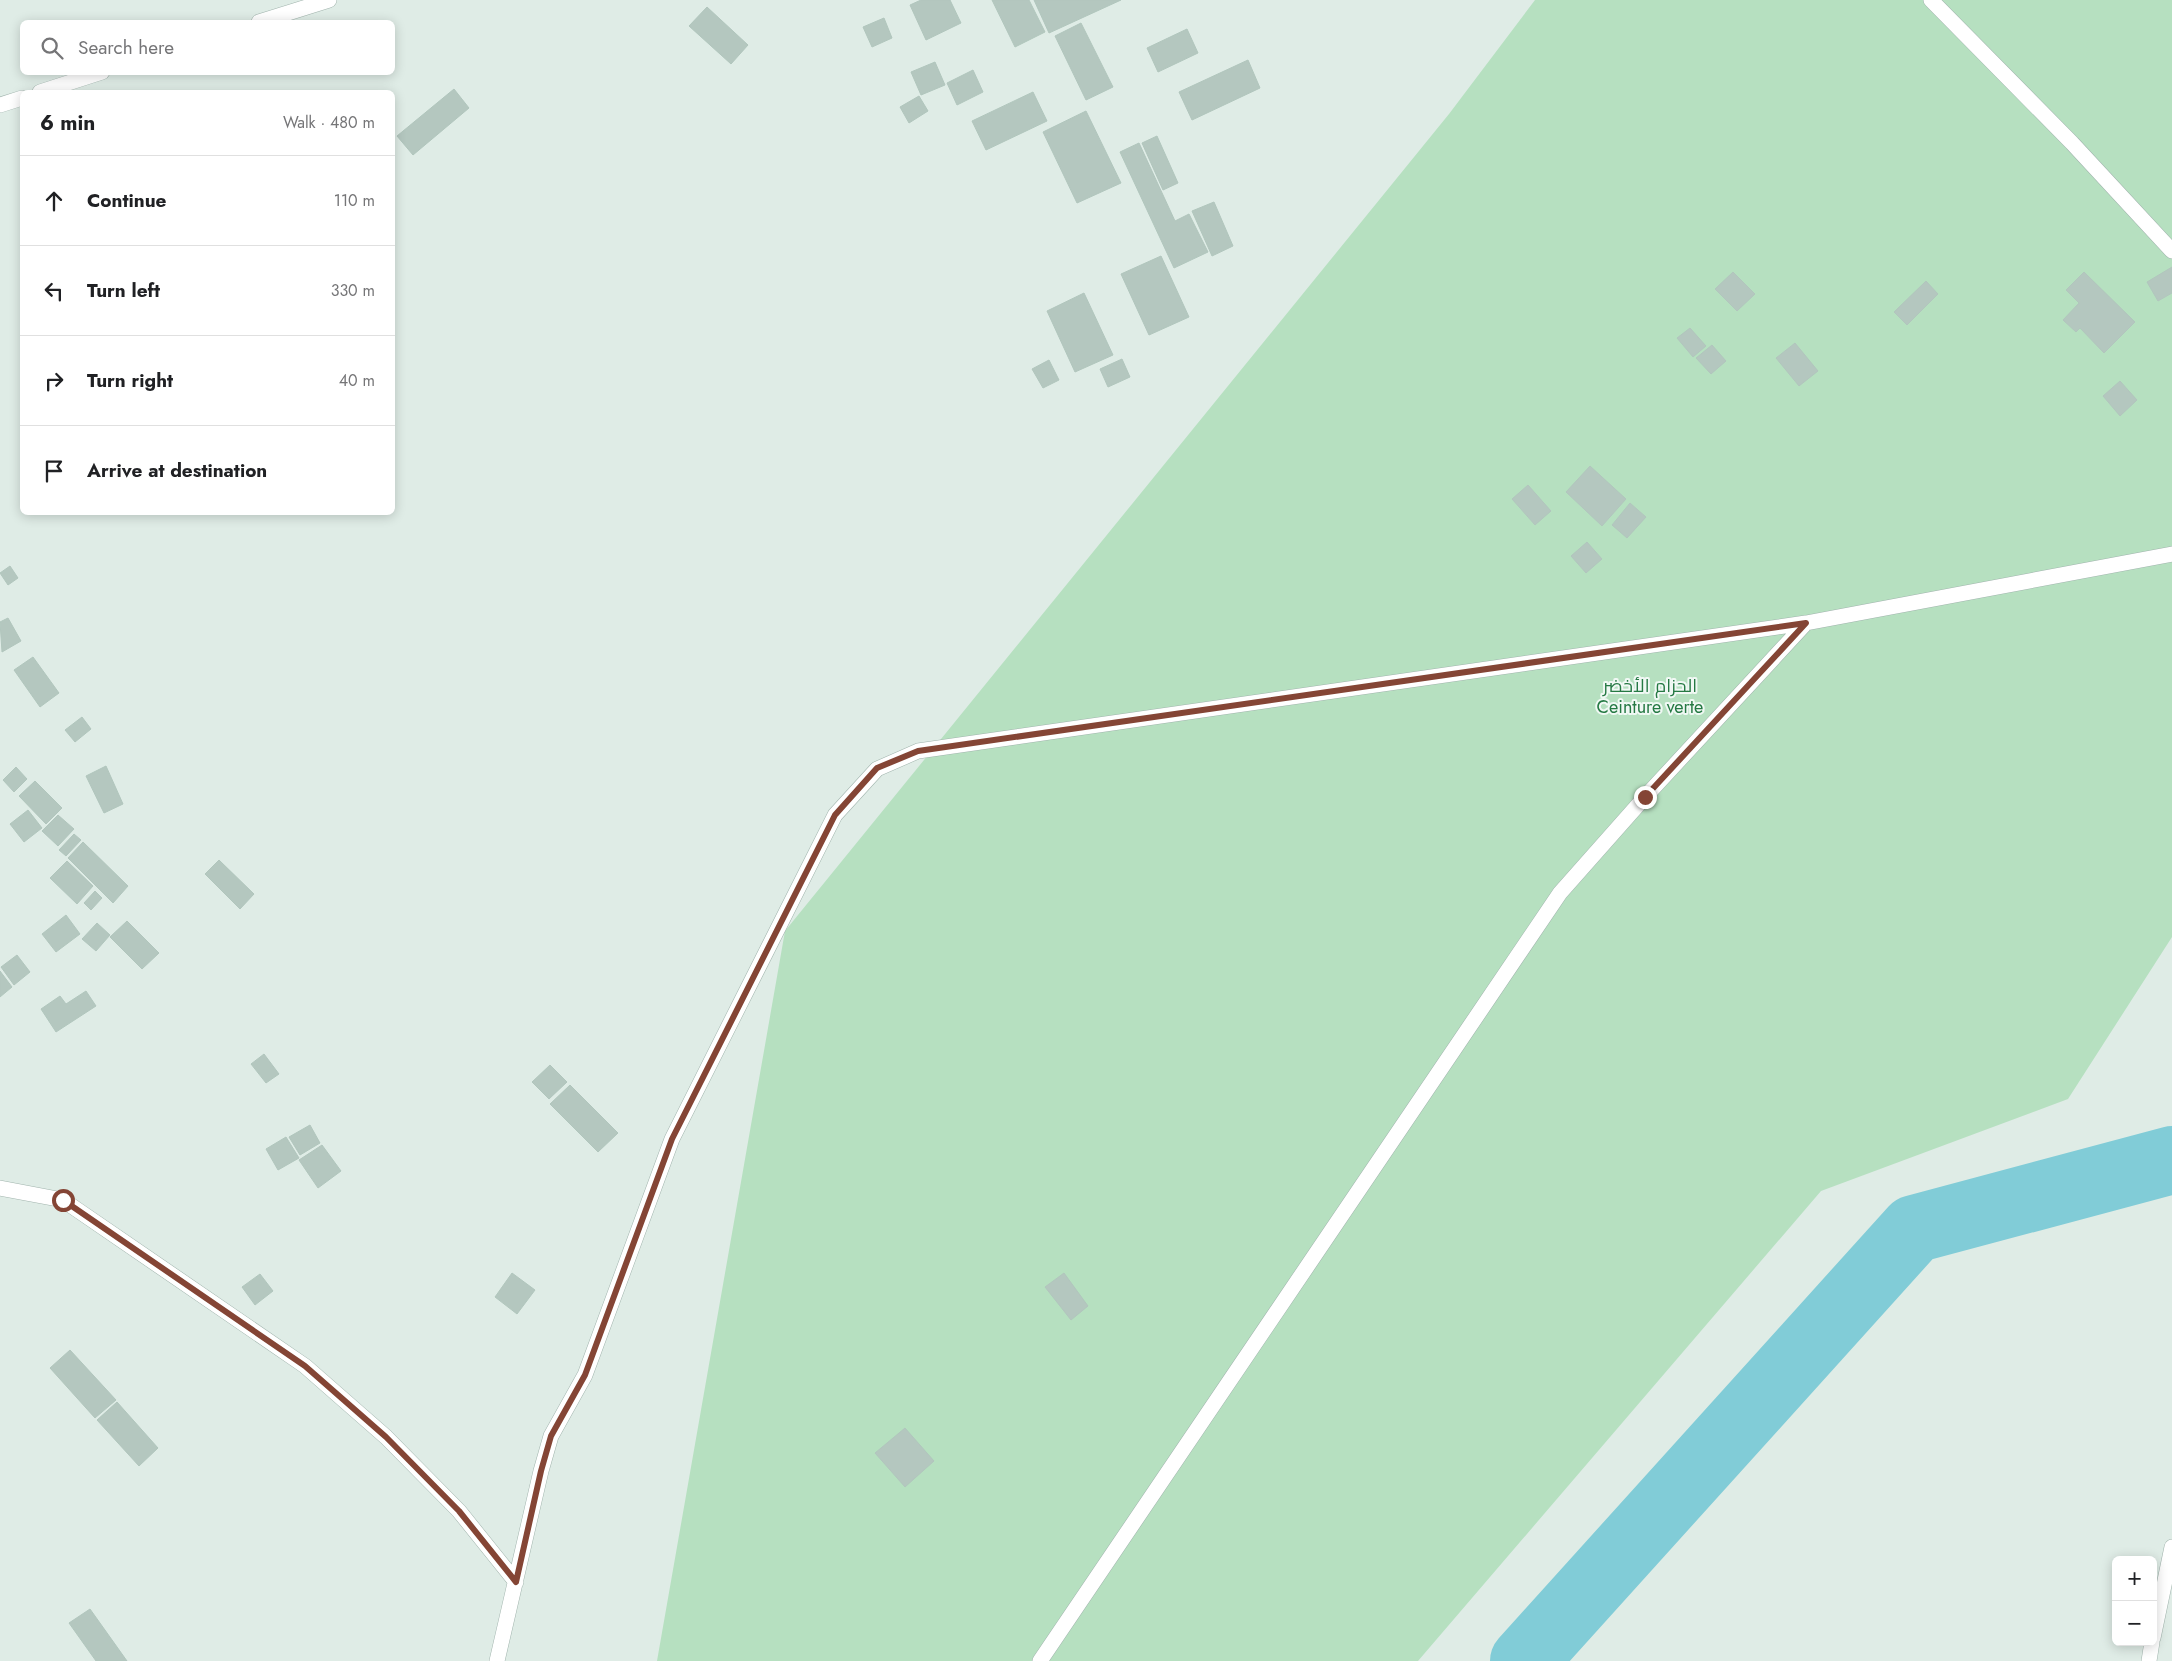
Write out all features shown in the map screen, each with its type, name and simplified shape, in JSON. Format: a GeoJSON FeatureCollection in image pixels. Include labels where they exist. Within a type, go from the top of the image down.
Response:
{"type":"FeatureCollection","features":[{"type":"Feature","properties":{"kind":"street"},"geometry":{"type":"LineString","coordinates":[[265,20],[329,0]]}},
{"type":"Feature","properties":{"kind":"street"},"geometry":{"type":"LineString","coordinates":[[1932,0],[2072,143],[2172,251]]}},
{"type":"Feature","properties":{"kind":"street"},"geometry":{"type":"LineString","coordinates":[[46,90],[93,75]]}},
{"type":"Feature","properties":{"kind":"street"},"geometry":{"type":"LineString","coordinates":[[0,105],[20,99]]}},
{"type":"Feature","properties":{"kind":"street"},"geometry":{"type":"LineString","coordinates":[[497,1661],[541,1471],[551,1436],[585,1375],[672,1139],[835,815],[877,768],[918,751],[1806,623],[2172,554]]}},
{"type":"Feature","properties":{"kind":"street"},"geometry":{"type":"LineString","coordinates":[[1040,1661],[1560,893],[1645,797],[1806,623]]}},
{"type":"Feature","properties":{"kind":"street"},"geometry":{"type":"LineString","coordinates":[[0,1188],[63,1200],[305,1366],[386,1437],[459,1511],[516,1582]]}},
{"type":"Feature","properties":{"kind":"street"},"geometry":{"type":"LineString","coordinates":[[2157,1619],[2172,1547]]}},
{"type":"Feature","properties":{"kind":"street"},"geometry":{"type":"LineString","coordinates":[[2148,1661],[2151,1646]]}},
{"type":"Feature","properties":{"kind":"green space","name":"الحزام الأخضر Ceinture verte"},"geometry":{"type":"Polygon","coordinates":[[[1535,0],[2172,0],[2172,937],[2068,1099],[1821,1191],[1418,1661],[657,1661],[785,931],[1449,114],[1535,0]]]}},
{"type":"Feature","properties":{"kind":"building"},"geometry":{"type":"Polygon","coordinates":[[[921,0],[950,0],[961,23],[926,40],[910,5],[921,0]]]}},
{"type":"Feature","properties":{"kind":"building"},"geometry":{"type":"Polygon","coordinates":[[[992,0],[1029,0],[1045,32],[1015,47],[992,0]]]}},
{"type":"Feature","properties":{"kind":"building"},"geometry":{"type":"Polygon","coordinates":[[[1034,0],[1121,0],[1049,33],[1034,0]]]}},
{"type":"Feature","properties":{"kind":"building"},"geometry":{"type":"Polygon","coordinates":[[[707,7],[748,45],[731,64],[689,26],[707,7]]]}},
{"type":"Feature","properties":{"kind":"building"},"geometry":{"type":"Polygon","coordinates":[[[884,18],[892,38],[872,47],[863,27],[884,18]]]}},
{"type":"Feature","properties":{"kind":"building"},"geometry":{"type":"Polygon","coordinates":[[[1081,23],[1113,87],[1086,100],[1055,36],[1081,23]]]}},
{"type":"Feature","properties":{"kind":"building"},"geometry":{"type":"Polygon","coordinates":[[[1187,29],[1198,53],[1158,72],[1147,48],[1187,29]]]}},
{"type":"Feature","properties":{"kind":"building"},"geometry":{"type":"Polygon","coordinates":[[[1248,60],[1260,88],[1192,120],[1179,92],[1248,60]]]}},
{"type":"Feature","properties":{"kind":"building"},"geometry":{"type":"Polygon","coordinates":[[[935,62],[945,85],[921,95],[911,72],[935,62]]]}},
{"type":"Feature","properties":{"kind":"building"},"geometry":{"type":"Polygon","coordinates":[[[973,70],[983,92],[957,105],[947,83],[973,70]]]}},
{"type":"Feature","properties":{"kind":"building"},"geometry":{"type":"Polygon","coordinates":[[[454,89],[469,108],[413,155],[397,136],[454,89]]]}},
{"type":"Feature","properties":{"kind":"building"},"geometry":{"type":"Polygon","coordinates":[[[1033,92],[1047,121],[986,150],[972,121],[1033,92]]]}},
{"type":"Feature","properties":{"kind":"building"},"geometry":{"type":"Polygon","coordinates":[[[919,96],[928,111],[909,123],[900,107],[919,96]]]}},
{"type":"Feature","properties":{"kind":"building"},"geometry":{"type":"Polygon","coordinates":[[[1086,111],[1121,183],[1077,203],[1043,132],[1086,111]]]}},
{"type":"Feature","properties":{"kind":"building"},"geometry":{"type":"Polygon","coordinates":[[[1157,136],[1178,183],[1163,190],[1142,143],[1157,136]]]}},
{"type":"Feature","properties":{"kind":"building"},"geometry":{"type":"Polygon","coordinates":[[[1139,143],[1175,221],[1189,214],[1208,252],[1174,268],[1120,152],[1139,143]]]}},
{"type":"Feature","properties":{"kind":"building"},"geometry":{"type":"Polygon","coordinates":[[[1214,202],[1233,246],[1212,256],[1192,211],[1214,202]]]}},
{"type":"Feature","properties":{"kind":"building"},"geometry":{"type":"Polygon","coordinates":[[[1161,256],[1189,317],[1149,335],[1121,274],[1161,256]]]}},
{"type":"Feature","properties":{"kind":"building"},"geometry":{"type":"Polygon","coordinates":[[[2172,267],[2172,293],[2158,301],[2147,282],[2172,267]]]}},
{"type":"Feature","properties":{"kind":"building"},"geometry":{"type":"Polygon","coordinates":[[[1733,272],[1755,294],[1737,311],[1715,289],[1733,272]]]}},
{"type":"Feature","properties":{"kind":"building"},"geometry":{"type":"Polygon","coordinates":[[[2084,272],[2135,322],[2104,353],[2080,328],[2076,332],[2063,320],[2079,303],[2066,290],[2084,272]]]}},
{"type":"Feature","properties":{"kind":"building"},"geometry":{"type":"Polygon","coordinates":[[[1926,281],[1938,294],[1907,325],[1894,312],[1926,281]]]}},
{"type":"Feature","properties":{"kind":"building"},"geometry":{"type":"Polygon","coordinates":[[[1084,293],[1113,355],[1075,372],[1047,311],[1084,293]]]}},
{"type":"Feature","properties":{"kind":"building"},"geometry":{"type":"Polygon","coordinates":[[[1690,328],[1706,346],[1693,357],[1677,338],[1690,328]]]}},
{"type":"Feature","properties":{"kind":"building"},"geometry":{"type":"Polygon","coordinates":[[[1795,343],[1818,371],[1799,386],[1776,358],[1795,343]]]}},
{"type":"Feature","properties":{"kind":"building"},"geometry":{"type":"Polygon","coordinates":[[[1712,345],[1726,361],[1711,374],[1696,358],[1712,345]]]}},
{"type":"Feature","properties":{"kind":"building"},"geometry":{"type":"Polygon","coordinates":[[[1122,359],[1130,377],[1108,387],[1100,369],[1122,359]]]}},
{"type":"Feature","properties":{"kind":"building"},"geometry":{"type":"Polygon","coordinates":[[[1049,360],[1059,380],[1043,388],[1032,369],[1049,360]]]}},
{"type":"Feature","properties":{"kind":"building"},"geometry":{"type":"Polygon","coordinates":[[[2120,381],[2137,400],[2120,416],[2103,396],[2120,381]]]}},
{"type":"Feature","properties":{"kind":"building"},"geometry":{"type":"Polygon","coordinates":[[[1590,466],[1626,499],[1602,526],[1566,492],[1590,466]]]}},
{"type":"Feature","properties":{"kind":"building"},"geometry":{"type":"Polygon","coordinates":[[[1528,485],[1551,511],[1535,525],[1512,499],[1528,485]]]}},
{"type":"Feature","properties":{"kind":"building"},"geometry":{"type":"Polygon","coordinates":[[[1630,503],[1646,517],[1627,538],[1612,525],[1630,503]]]}},
{"type":"Feature","properties":{"kind":"building"},"geometry":{"type":"Polygon","coordinates":[[[1587,542],[1602,559],[1586,573],[1571,556],[1587,542]]]}},
{"type":"Feature","properties":{"kind":"building"},"geometry":{"type":"Polygon","coordinates":[[[10,566],[18,578],[8,585],[0,573],[10,566]]]}},
{"type":"Feature","properties":{"kind":"building"},"geometry":{"type":"Polygon","coordinates":[[[8,618],[21,641],[2,652],[0,622],[8,618]]]}},
{"type":"Feature","properties":{"kind":"building"},"geometry":{"type":"Polygon","coordinates":[[[33,657],[59,693],[40,707],[14,670],[33,657]]]}},
{"type":"Feature","properties":{"kind":"building"},"geometry":{"type":"Polygon","coordinates":[[[82,717],[91,729],[75,742],[65,730],[82,717]]]}},
{"type":"Feature","properties":{"kind":"building"},"geometry":{"type":"Polygon","coordinates":[[[106,766],[123,804],[104,813],[86,776],[106,766]]]}},
{"type":"Feature","properties":{"kind":"building"},"geometry":{"type":"Polygon","coordinates":[[[16,767],[27,779],[14,792],[3,780],[16,767]]]}},
{"type":"Feature","properties":{"kind":"building"},"geometry":{"type":"Polygon","coordinates":[[[35,781],[62,808],[46,824],[19,796],[35,781]]]}},
{"type":"Feature","properties":{"kind":"building"},"geometry":{"type":"Polygon","coordinates":[[[28,810],[42,828],[24,842],[10,824],[28,810]]]}},
{"type":"Feature","properties":{"kind":"building"},"geometry":{"type":"Polygon","coordinates":[[[58,815],[74,829],[58,846],[42,831],[58,815]]]}},
{"type":"Feature","properties":{"kind":"building"},"geometry":{"type":"Polygon","coordinates":[[[74,834],[81,840],[66,856],[59,850],[74,834]]]}},
{"type":"Feature","properties":{"kind":"building"},"geometry":{"type":"Polygon","coordinates":[[[83,842],[128,886],[113,903],[68,858],[83,842]]]}},
{"type":"Feature","properties":{"kind":"building"},"geometry":{"type":"Polygon","coordinates":[[[219,860],[254,894],[240,909],[205,874],[219,860]]]}},
{"type":"Feature","properties":{"kind":"building"},"geometry":{"type":"Polygon","coordinates":[[[67,861],[93,886],[77,904],[50,878],[67,861]]]}},
{"type":"Feature","properties":{"kind":"building"},"geometry":{"type":"Polygon","coordinates":[[[95,891],[102,898],[91,910],[84,903],[95,891]]]}},
{"type":"Feature","properties":{"kind":"building"},"geometry":{"type":"Polygon","coordinates":[[[66,915],[80,934],[56,952],[42,934],[66,915]]]}},
{"type":"Feature","properties":{"kind":"building"},"geometry":{"type":"Polygon","coordinates":[[[127,921],[159,953],[142,969],[110,937],[127,921]]]}},
{"type":"Feature","properties":{"kind":"building"},"geometry":{"type":"Polygon","coordinates":[[[97,923],[110,935],[96,951],[82,939],[97,923]]]}},
{"type":"Feature","properties":{"kind":"building"},"geometry":{"type":"Polygon","coordinates":[[[17,955],[30,972],[14,985],[1,967],[17,955]]]}},
{"type":"Feature","properties":{"kind":"building"},"geometry":{"type":"Polygon","coordinates":[[[0,971],[12,987],[0,997],[0,971]]]}},
{"type":"Feature","properties":{"kind":"building"},"geometry":{"type":"Polygon","coordinates":[[[86,991],[96,1006],[56,1032],[41,1009],[60,996],[66,1004],[86,991]]]}},
{"type":"Feature","properties":{"kind":"building"},"geometry":{"type":"Polygon","coordinates":[[[264,1054],[279,1074],[266,1083],[251,1064],[264,1054]]]}},
{"type":"Feature","properties":{"kind":"building"},"geometry":{"type":"Polygon","coordinates":[[[550,1065],[567,1082],[549,1099],[532,1082],[550,1065]]]}},
{"type":"Feature","properties":{"kind":"building"},"geometry":{"type":"Polygon","coordinates":[[[570,1085],[618,1133],[598,1152],[550,1104],[570,1085]]]}},
{"type":"Feature","properties":{"kind":"building"},"geometry":{"type":"Polygon","coordinates":[[[310,1125],[320,1143],[300,1155],[289,1137],[310,1125]]]}},
{"type":"Feature","properties":{"kind":"building"},"geometry":{"type":"Polygon","coordinates":[[[286,1137],[299,1158],[278,1170],[266,1149],[286,1137]]]}},
{"type":"Feature","properties":{"kind":"building"},"geometry":{"type":"Polygon","coordinates":[[[322,1145],[341,1171],[318,1188],[299,1160],[322,1145]]]}},
{"type":"Feature","properties":{"kind":"building"},"geometry":{"type":"Polygon","coordinates":[[[512,1273],[535,1290],[517,1314],[495,1297],[512,1273]]]}},
{"type":"Feature","properties":{"kind":"building"},"geometry":{"type":"Polygon","coordinates":[[[1064,1273],[1088,1306],[1071,1320],[1045,1287],[1064,1273]]]}},
{"type":"Feature","properties":{"kind":"building"},"geometry":{"type":"Polygon","coordinates":[[[260,1274],[273,1291],[255,1305],[242,1287],[260,1274]]]}},
{"type":"Feature","properties":{"kind":"building"},"geometry":{"type":"Polygon","coordinates":[[[70,1350],[116,1400],[95,1418],[50,1368],[70,1350]]]}},
{"type":"Feature","properties":{"kind":"building"},"geometry":{"type":"Polygon","coordinates":[[[117,1402],[158,1448],[139,1466],[97,1420],[117,1402]]]}},
{"type":"Feature","properties":{"kind":"building"},"geometry":{"type":"Polygon","coordinates":[[[905,1428],[934,1461],[905,1487],[875,1453],[905,1428]]]}},
{"type":"Feature","properties":{"kind":"building"},"geometry":{"type":"Polygon","coordinates":[[[90,1609],[127,1661],[96,1661],[69,1623],[90,1609]]]}},
{"type":"Feature","properties":{"kind":"waterway"},"geometry":{"type":"LineString","coordinates":[[1524,1661],[1914,1229],[2172,1160]]}},
{"type":"Feature","properties":{"kind":"route"},"geometry":{"type":"LineString","coordinates":[[63,1200],[305,1366],[386,1437],[459,1511],[516,1582],[541,1471],[551,1436],[585,1375],[672,1139],[835,815],[877,768],[918,751],[1806,623],[1645,797]]}}]}
